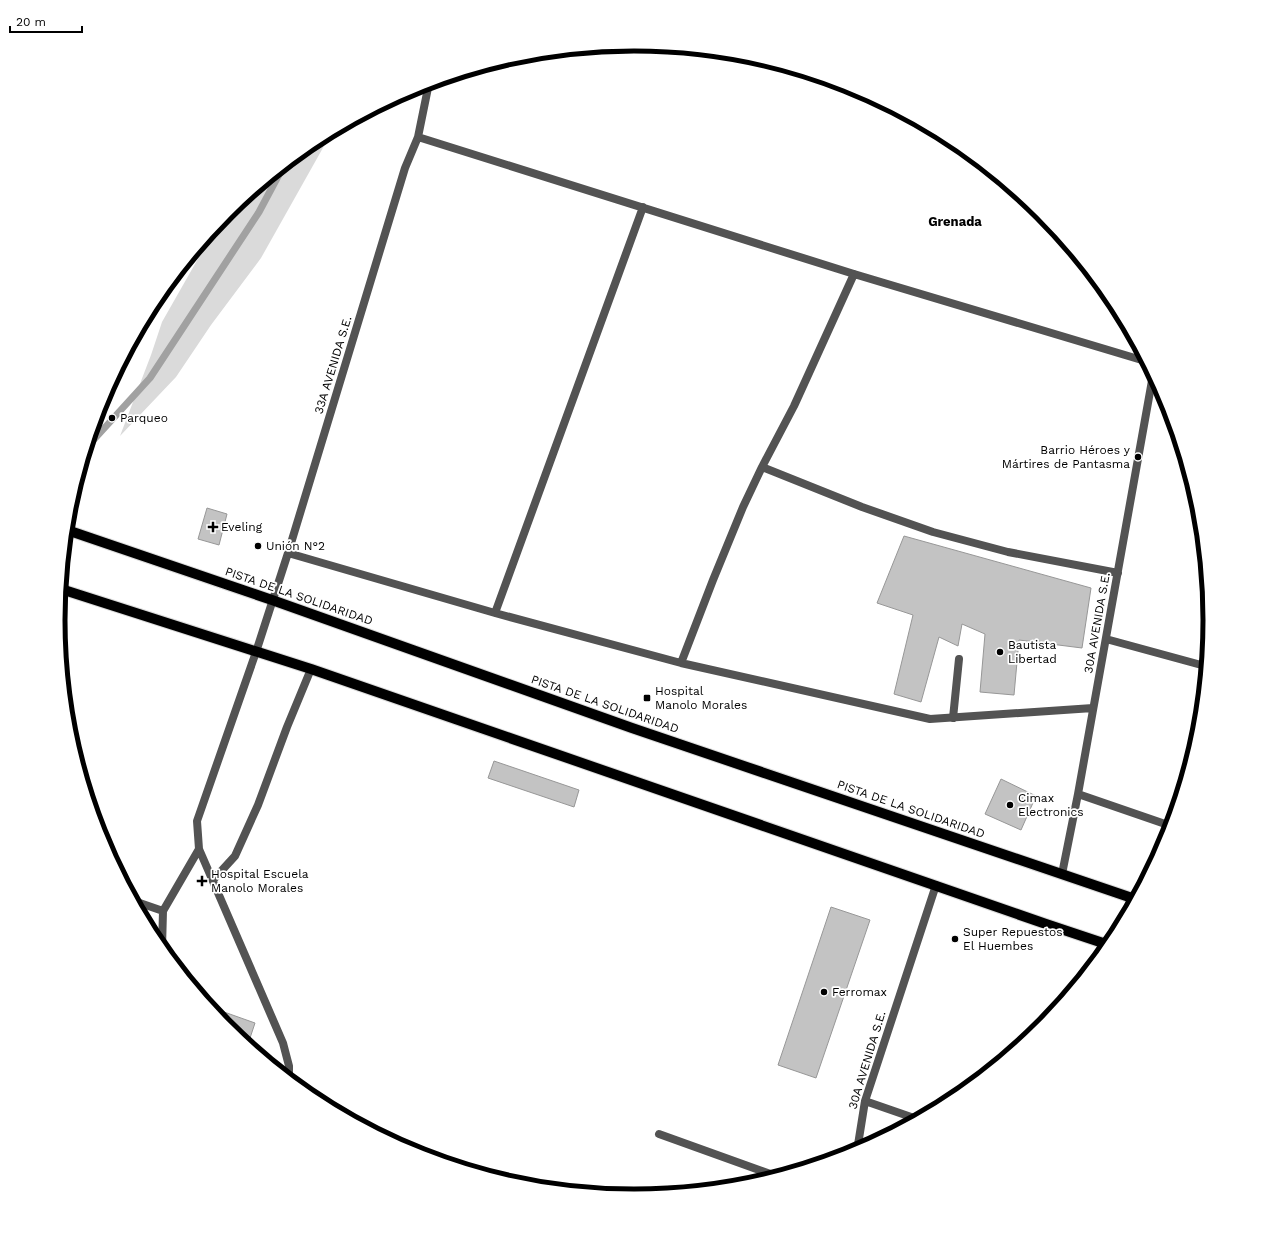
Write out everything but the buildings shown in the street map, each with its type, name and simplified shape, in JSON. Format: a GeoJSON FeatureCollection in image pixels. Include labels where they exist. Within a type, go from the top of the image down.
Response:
{"type":"FeatureCollection","features":[{"type":"Feature","properties":{"kind":"main road","name":"PISTA DE LA SOLIDARIDAD"},"geometry":{"type":"LineString","coordinates":[[72,532],[272,600],[632,728],[1131,898]]}},
{"type":"Feature","properties":{"kind":"main road"},"geometry":{"type":"LineString","coordinates":[[66,591],[311,669],[1102,943]]}},
{"type":"Feature","properties":{"kind":"street","name":"33A AVENIDA S.E."},"geometry":{"type":"LineString","coordinates":[[199,849],[197,821],[256,652],[288,553],[406,168],[418,137],[428,90]]}},
{"type":"Feature","properties":{"kind":"street"},"geometry":{"type":"LineString","coordinates":[[418,137],[854,274],[1139,359]]}},
{"type":"Feature","properties":{"kind":"street"},"geometry":{"type":"LineString","coordinates":[[495,613],[644,207]]}},
{"type":"Feature","properties":{"kind":"street"},"geometry":{"type":"LineString","coordinates":[[681,663],[743,507],[794,406],[854,274]]}},
{"type":"Feature","properties":{"kind":"street","name":"30A AVENIDA S.E."},"geometry":{"type":"LineString","coordinates":[[1062,874],[1078,794],[1151,384]]}},
{"type":"Feature","properties":{"kind":"street"},"geometry":{"type":"LineString","coordinates":[[762,467],[862,507],[933,532],[1008,552],[1118,573]]}},
{"type":"Feature","properties":{"kind":"street"},"geometry":{"type":"LineString","coordinates":[[288,553],[495,613],[681,663],[930,719],[1093,708]]}},
{"type":"Feature","properties":{"kind":"street"},"geometry":{"type":"LineString","coordinates":[[1106,639],[1201,665]]}},
{"type":"Feature","properties":{"kind":"street"},"geometry":{"type":"LineString","coordinates":[[953,718],[959,659]]}},
{"type":"Feature","properties":{"kind":"street"},"geometry":{"type":"LineString","coordinates":[[213,880],[235,856],[258,805],[286,727],[311,669]]}},
{"type":"Feature","properties":{"kind":"street"},"geometry":{"type":"LineString","coordinates":[[1078,794],[1165,824]]}},
{"type":"Feature","properties":{"kind":"street"},"geometry":{"type":"LineString","coordinates":[[199,849],[283,1043],[289,1072]]}},
{"type":"Feature","properties":{"kind":"street"},"geometry":{"type":"LineString","coordinates":[[163,938],[164,911],[199,849]]}},
{"type":"Feature","properties":{"kind":"street","name":"30A AVENIDA S.E."},"geometry":{"type":"LineString","coordinates":[[857,1143],[865,1101],[936,885]]}},
{"type":"Feature","properties":{"kind":"street"},"geometry":{"type":"LineString","coordinates":[[141,903],[164,911]]}},
{"type":"Feature","properties":{"kind":"street"},"geometry":{"type":"LineString","coordinates":[[865,1101],[911,1117]]}},
{"type":"Feature","properties":{"kind":"street"},"geometry":{"type":"LineString","coordinates":[[659,1134],[768,1173]]}},
{"type":"Feature","properties":{"kind":"shaded area"},"geometry":{"type":"Polygon","coordinates":[[[325,142],[261,258],[211,325],[176,377],[120,436],[162,322],[206,245],[259,192],[325,142]]]}},
{"type":"Feature","properties":{"kind":"waterway"},"geometry":{"type":"LineString","coordinates":[[94,439],[150,378],[259,212],[277,177]]}},
{"type":"Feature","properties":{"kind":"place","name":"Parqueo"},"geometry":{"type":"Point","coordinates":[112,418]}},
{"type":"Feature","properties":{"kind":"place","name":"Barrio Héroes y Mártires de Pantasma"},"geometry":{"type":"Point","coordinates":[1138,457]}},
{"type":"Feature","properties":{"kind":"place","name":"Eveling"},"geometry":{"type":"Point","coordinates":[213,527]}},
{"type":"Feature","properties":{"kind":"place","name":"Unión N°2"},"geometry":{"type":"Point","coordinates":[258,546]}},
{"type":"Feature","properties":{"kind":"place","name":"Bautista Libertad"},"geometry":{"type":"Point","coordinates":[1000,652]}},
{"type":"Feature","properties":{"kind":"place","name":"Hospital Manolo Morales"},"geometry":{"type":"Point","coordinates":[647,698]}},
{"type":"Feature","properties":{"kind":"place","name":"Cimax Electronics"},"geometry":{"type":"Point","coordinates":[1010,805]}},
{"type":"Feature","properties":{"kind":"place","name":"Hospital Escuela Manolo Morales"},"geometry":{"type":"Point","coordinates":[202,881]}},
{"type":"Feature","properties":{"kind":"place","name":"Super Repuestos El Huembes"},"geometry":{"type":"Point","coordinates":[955,939]}},
{"type":"Feature","properties":{"kind":"place","name":"Ferromax"},"geometry":{"type":"Point","coordinates":[824,992]}},
{"type":"Feature","properties":{"kind":"district","name":"Grenada"},"geometry":{"type":"Point","coordinates":[955,221]}}]}
